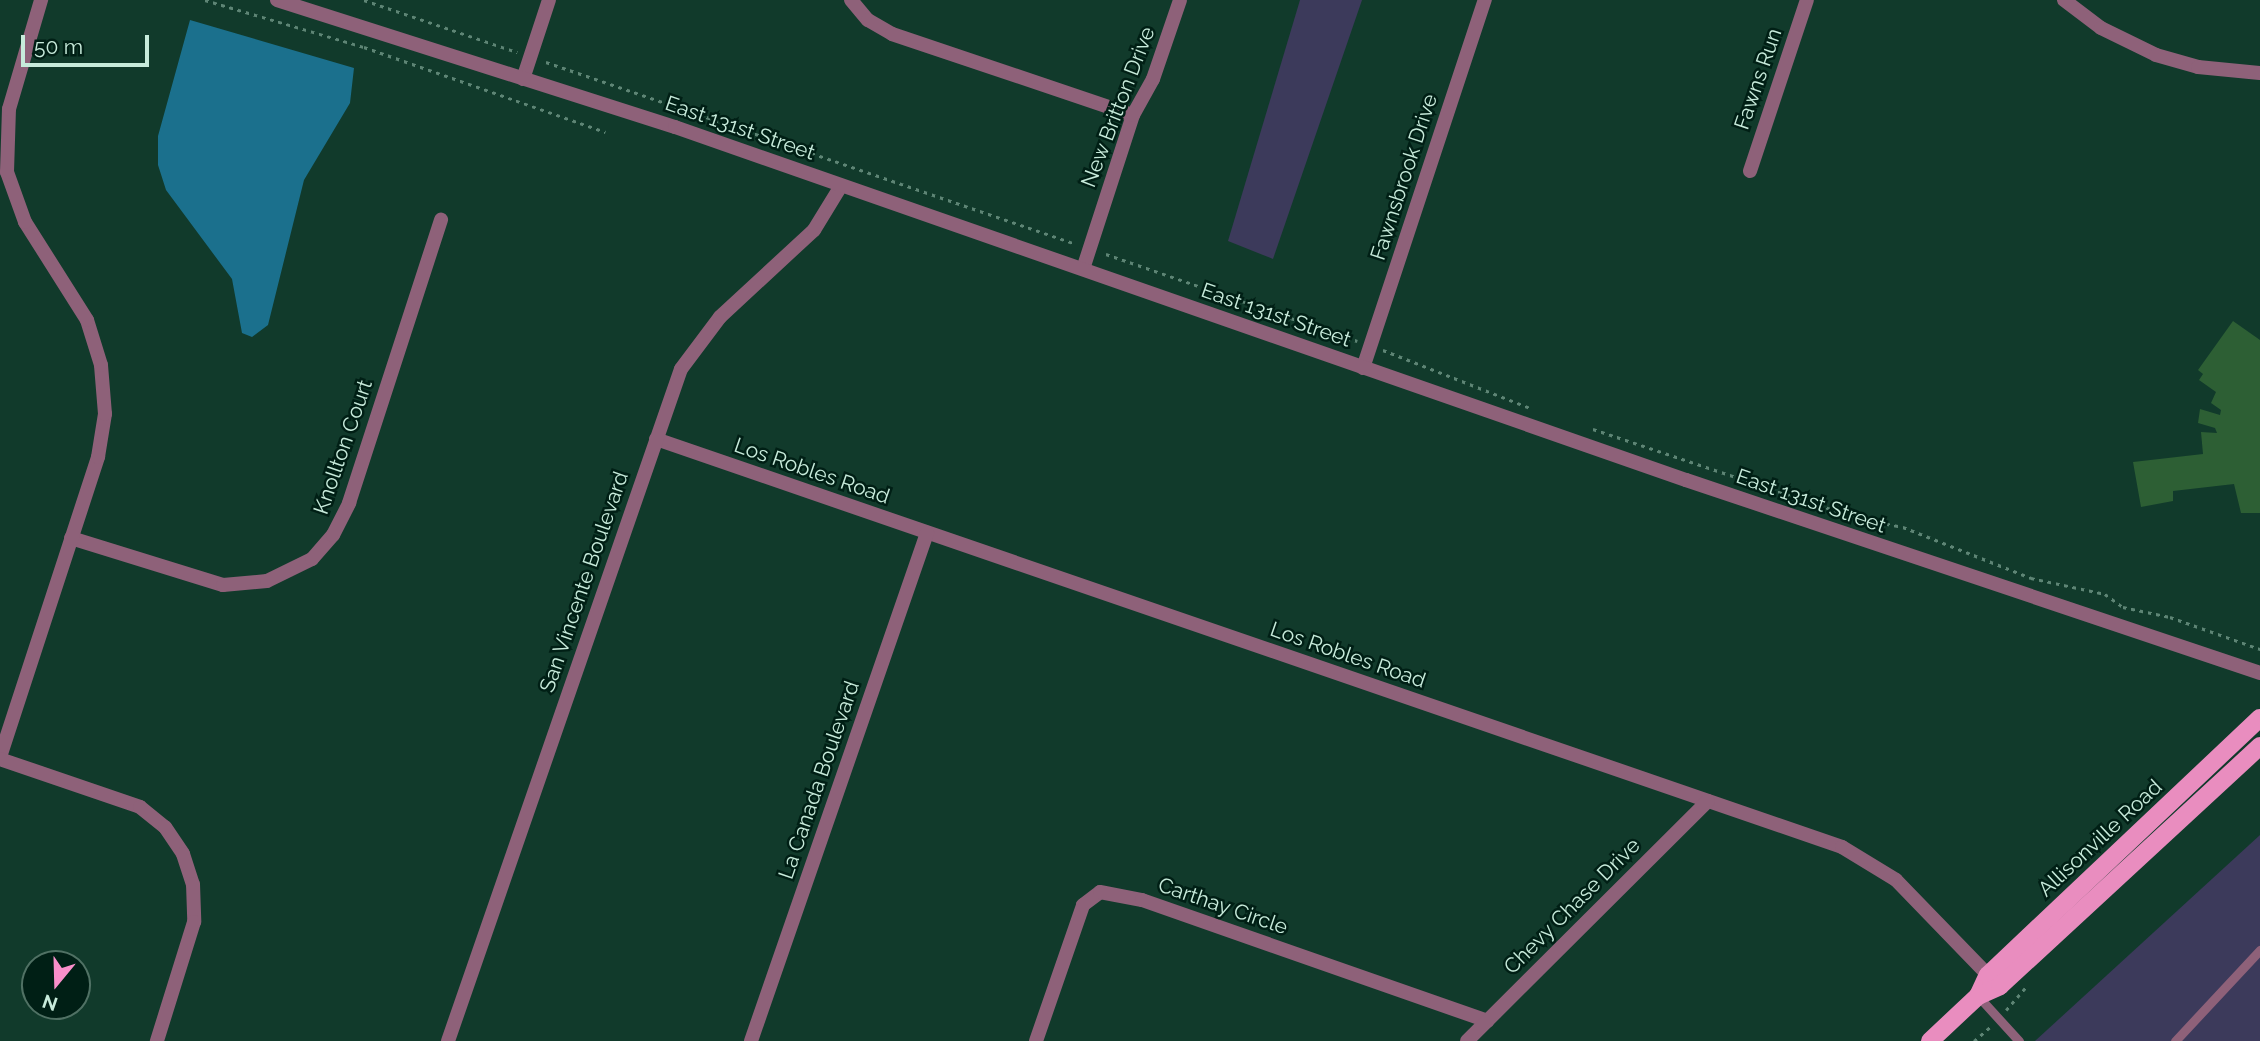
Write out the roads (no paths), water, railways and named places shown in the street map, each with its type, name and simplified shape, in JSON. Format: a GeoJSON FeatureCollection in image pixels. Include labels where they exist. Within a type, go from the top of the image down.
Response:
{"type":"FeatureCollection","features":[{"type":"Feature","properties":{"kind":"main road","name":"Allisonville Road"},"geometry":{"type":"LineString","coordinates":[[1979,996],[1988,975],[2260,718]]}},
{"type":"Feature","properties":{"kind":"main road","name":"Allisonville Road"},"geometry":{"type":"LineString","coordinates":[[1930,1041],[1979,996],[2000,986],[2260,746]]}},
{"type":"Feature","properties":{"kind":"street"},"geometry":{"type":"LineString","coordinates":[[41,0],[11,100],[6,158],[25,222],[77,301],[95,341],[103,374],[102,439],[0,758],[140,807],[178,845],[193,884],[194,922],[157,1041]]}},
{"type":"Feature","properties":{"kind":"street","name":"East 131st Street"},"geometry":{"type":"LineString","coordinates":[[277,0],[842,186],[1363,368],[2260,673]]}},
{"type":"Feature","properties":{"kind":"street"},"geometry":{"type":"LineString","coordinates":[[523,79],[549,0]]}},
{"type":"Feature","properties":{"kind":"street"},"geometry":{"type":"LineString","coordinates":[[851,0],[868,20],[892,34],[1133,115]]}},
{"type":"Feature","properties":{"kind":"street","name":"New Britton Drive"},"geometry":{"type":"LineString","coordinates":[[1083,269],[1133,115],[1153,79],[1180,0]]}},
{"type":"Feature","properties":{"kind":"street","name":"Fawnsbrook Drive"},"geometry":{"type":"LineString","coordinates":[[1363,368],[1485,0]]}},
{"type":"Feature","properties":{"kind":"street","name":"Fawns Run"},"geometry":{"type":"LineString","coordinates":[[1750,171],[1807,0]]}},
{"type":"Feature","properties":{"kind":"street"},"geometry":{"type":"LineString","coordinates":[[2064,0],[2101,28],[2156,55],[2198,67],[2260,73]]}},
{"type":"Feature","properties":{"kind":"street","name":"San Vincente Boulevard"},"geometry":{"type":"LineString","coordinates":[[448,1041],[681,369],[701,337],[814,230],[842,186]]}},
{"type":"Feature","properties":{"kind":"street","name":"Knollton Court"},"geometry":{"type":"LineString","coordinates":[[71,538],[223,585],[267,582],[312,559],[333,534],[349,503],[441,220]]}},
{"type":"Feature","properties":{"kind":"street","name":"Los Robles Road"},"geometry":{"type":"LineString","coordinates":[[656,439],[1842,846],[1876,864],[1988,975]]}},
{"type":"Feature","properties":{"kind":"street","name":"La Canada Boulevard"},"geometry":{"type":"LineString","coordinates":[[751,1041],[927,533]]}},
{"type":"Feature","properties":{"kind":"street","name":"Chevy Chase Drive"},"geometry":{"type":"LineString","coordinates":[[1467,1041],[1707,801]]}},
{"type":"Feature","properties":{"kind":"street","name":"Carthay Circle"},"geometry":{"type":"LineString","coordinates":[[1036,1041],[1083,905],[1100,892],[1142,900],[1487,1021]]}},
{"type":"Feature","properties":{"kind":"lane"},"geometry":{"type":"LineString","coordinates":[[2175,1041],[2260,950]]}},
{"type":"Feature","properties":{"kind":"lane"},"geometry":{"type":"LineString","coordinates":[[1979,996],[2019,1041]]}},
{"type":"Feature","properties":{"kind":"water"},"geometry":{"type":"Polygon","coordinates":[[[190,20],[354,68],[350,103],[304,180],[268,325],[252,337],[242,333],[232,279],[166,190],[158,165],[158,136],[190,20]]]}}]}
